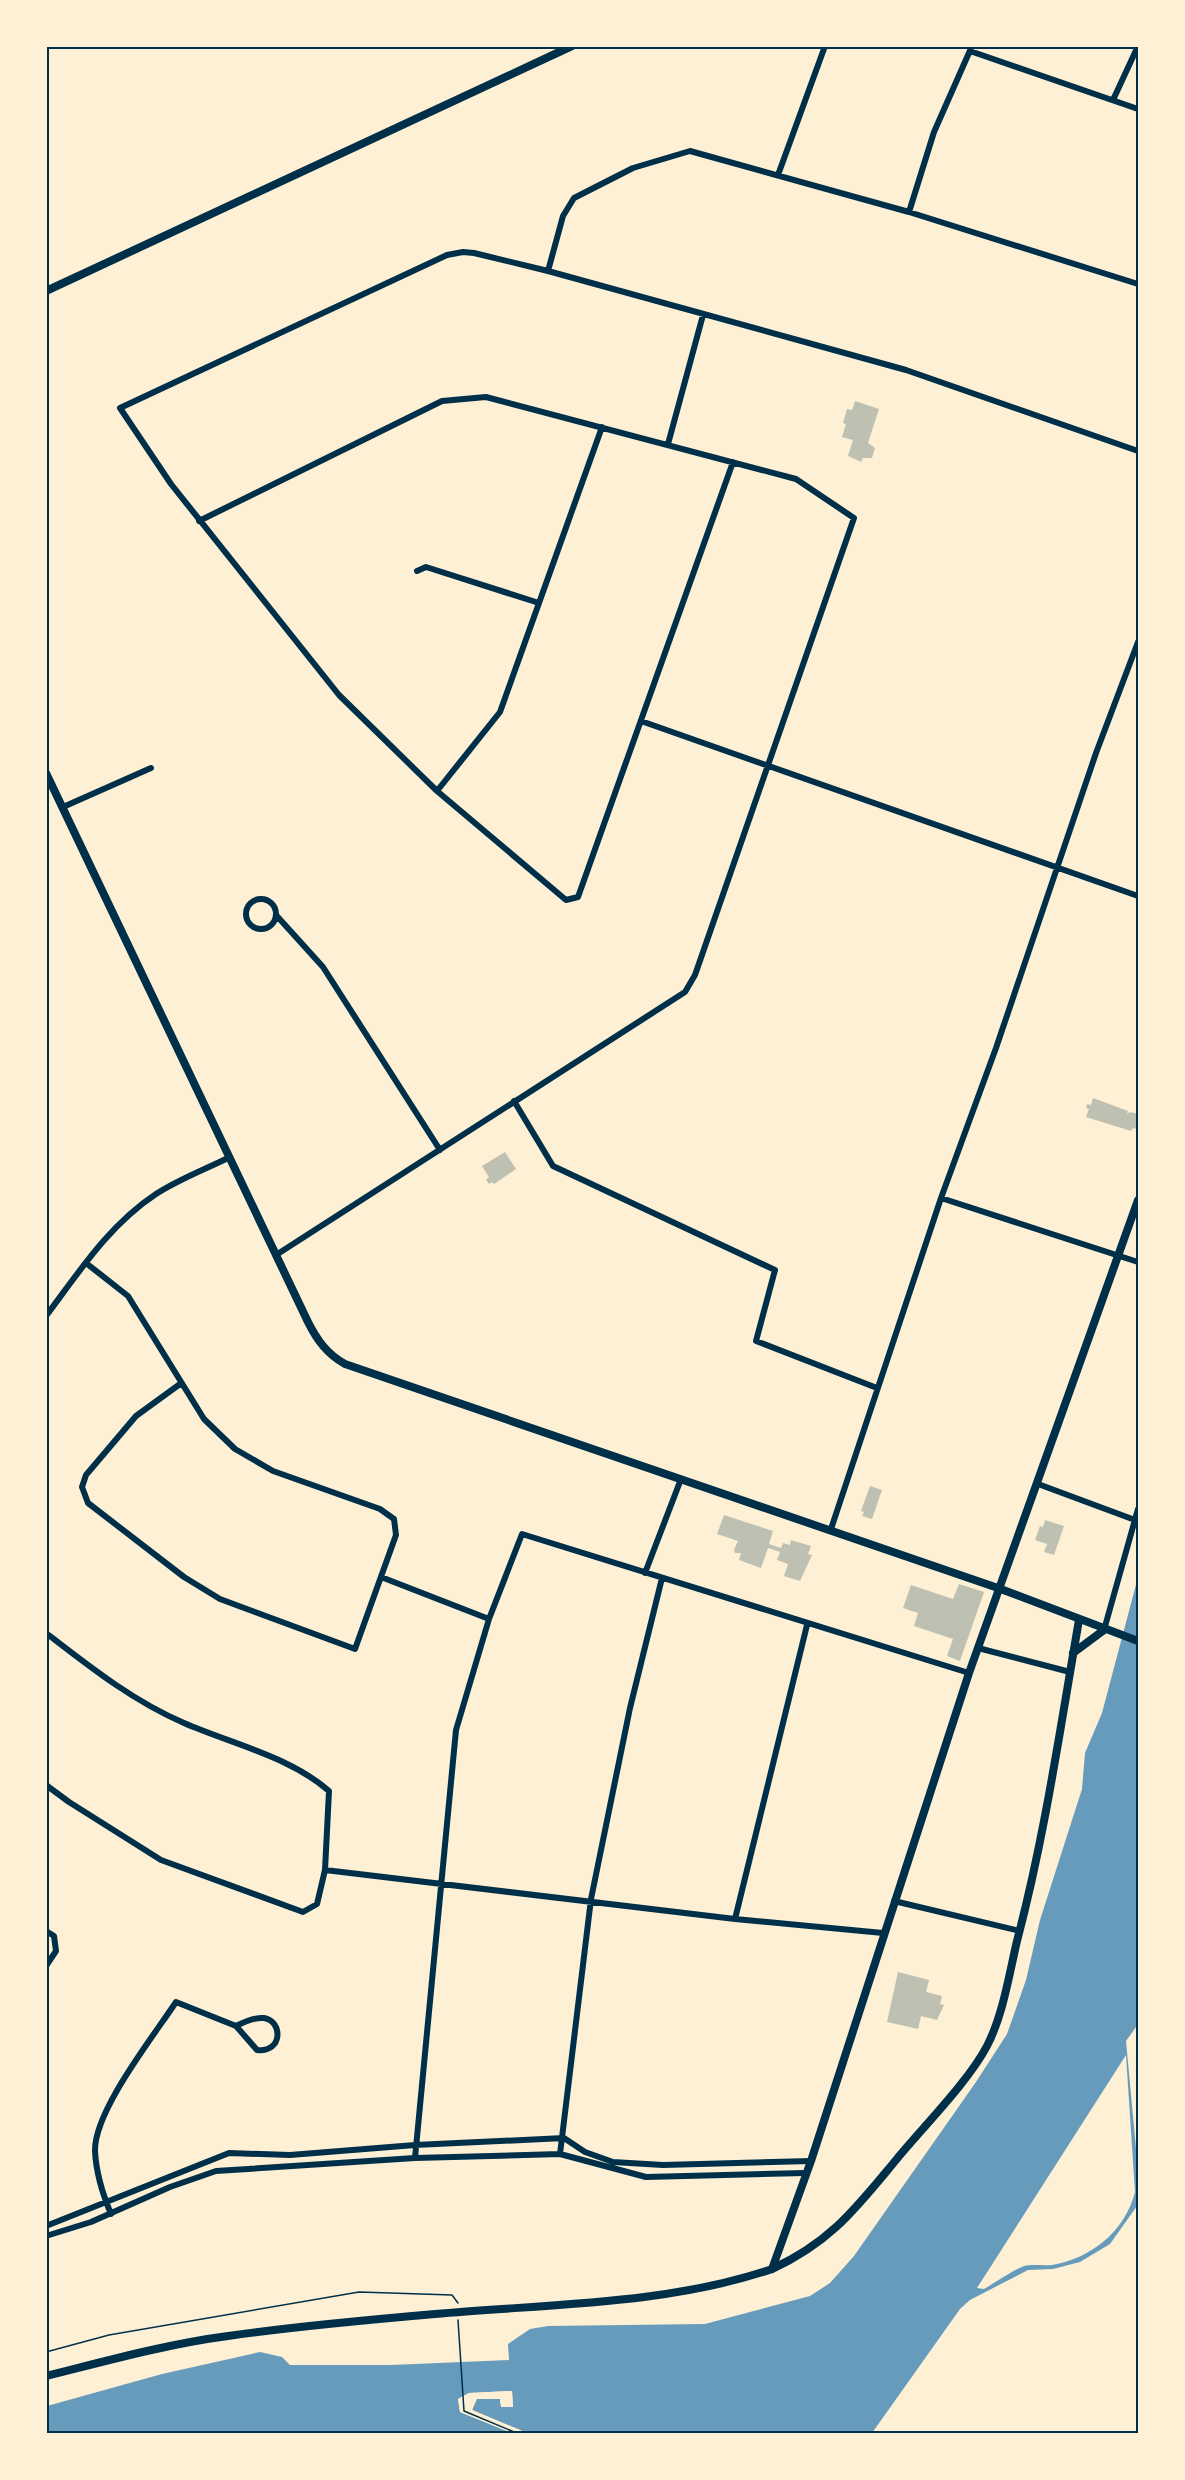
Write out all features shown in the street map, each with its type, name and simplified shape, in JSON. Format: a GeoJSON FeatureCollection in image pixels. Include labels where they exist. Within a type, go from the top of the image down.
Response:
{"type":"FeatureCollection","features":[{"type":"Feature","properties":{"kind":"main road"},"geometry":{"type":"LineString","coordinates":[[46,2376],[140,2353],[227,2336],[638,2296],[745,2279],[772,2270],[811,2161],[883,1933],[998,1588],[1038,1484],[1138,1200]]}},
{"type":"Feature","properties":{"kind":"main road"},"geometry":{"type":"LineString","coordinates":[[998,1588],[1106,1631],[1138,1641]]}},
{"type":"Feature","properties":{"kind":"main road"},"geometry":{"type":"LineString","coordinates":[[1073,1653],[1106,1631]]}},
{"type":"Feature","properties":{"kind":"street"},"geometry":{"type":"LineString","coordinates":[[46,291],[572,46]]}},
{"type":"Feature","properties":{"kind":"street"},"geometry":{"type":"LineString","coordinates":[[778,175],[812,75],[825,46]]}},
{"type":"Feature","properties":{"kind":"street"},"geometry":{"type":"LineString","coordinates":[[1113,100],[1138,46]]}},
{"type":"Feature","properties":{"kind":"street"},"geometry":{"type":"LineString","coordinates":[[909,212],[934,132],[971,49],[1138,109]]}},
{"type":"Feature","properties":{"kind":"street"},"geometry":{"type":"LineString","coordinates":[[548,271],[563,216],[574,198],[633,168],[690,151],[909,212],[1138,284]]}},
{"type":"Feature","properties":{"kind":"street"},"geometry":{"type":"LineString","coordinates":[[733,462],[578,897],[566,900],[437,791],[331,687],[199,521],[120,408],[455,253],[474,253],[548,271],[906,370],[1138,451]]}},
{"type":"Feature","properties":{"kind":"street"},"geometry":{"type":"LineString","coordinates":[[668,444],[703,315]]}},
{"type":"Feature","properties":{"kind":"street"},"geometry":{"type":"LineString","coordinates":[[199,521],[442,401],[486,397],[602,426],[803,482],[854,518],[690,986],[679,998],[276,1254]]}},
{"type":"Feature","properties":{"kind":"street"},"geometry":{"type":"LineString","coordinates":[[437,791],[500,712],[602,426]]}},
{"type":"Feature","properties":{"kind":"street"},"geometry":{"type":"LineString","coordinates":[[417,571],[426,567],[539,603]]}},
{"type":"Feature","properties":{"kind":"street"},"geometry":{"type":"LineString","coordinates":[[831,1528],[941,1198],[996,1048],[1056,867],[1138,642]]}},
{"type":"Feature","properties":{"kind":"street"},"geometry":{"type":"LineString","coordinates":[[641,721],[1138,896]]}},
{"type":"Feature","properties":{"kind":"street"},"geometry":{"type":"LineString","coordinates":[[63,807],[152,768]]}},
{"type":"Feature","properties":{"kind":"street"},"geometry":{"type":"LineString","coordinates":[[46,773],[321,1345],[345,1364],[831,1528],[998,1588]]}},
{"type":"Feature","properties":{"kind":"street"},"geometry":{"type":"LineString","coordinates":[[276,915],[268,927],[258,929],[249,923],[246,914],[252,902],[261,899],[273,906],[276,915],[323,967],[440,1150]]}},
{"type":"Feature","properties":{"kind":"street"},"geometry":{"type":"LineString","coordinates":[[514,1101],[553,1166],[775,1270],[756,1341],[877,1388]]}},
{"type":"Feature","properties":{"kind":"street"},"geometry":{"type":"LineString","coordinates":[[46,1316],[114,1228],[166,1188],[230,1158]]}},
{"type":"Feature","properties":{"kind":"street"},"geometry":{"type":"LineString","coordinates":[[941,1198],[1138,1262]]}},
{"type":"Feature","properties":{"kind":"street"},"geometry":{"type":"LineString","coordinates":[[86,1263],[128,1296],[180,1384],[214,1430],[249,1460],[391,1515],[397,1527],[396,1535],[356,1649],[220,1599],[184,1577],[88,1503],[82,1488],[86,1475],[136,1416],[180,1384]]}},
{"type":"Feature","properties":{"kind":"street"},"geometry":{"type":"LineString","coordinates":[[645,1573],[681,1479]]}},
{"type":"Feature","properties":{"kind":"street"},"geometry":{"type":"LineString","coordinates":[[1038,1484],[1135,1520]]}},
{"type":"Feature","properties":{"kind":"street"},"geometry":{"type":"LineString","coordinates":[[1106,1631],[1138,1509]]}},
{"type":"Feature","properties":{"kind":"street"},"geometry":{"type":"LineString","coordinates":[[415,2158],[456,1730],[489,1619],[522,1534],[969,1674]]}},
{"type":"Feature","properties":{"kind":"street"},"geometry":{"type":"LineString","coordinates":[[381,1577],[489,1619]]}},
{"type":"Feature","properties":{"kind":"street"},"geometry":{"type":"LineString","coordinates":[[560,2154],[564,2138],[591,1899],[630,1708],[662,1578]]}},
{"type":"Feature","properties":{"kind":"street"},"geometry":{"type":"LineString","coordinates":[[772,2270],[800,2256],[840,2226],[978,2060],[987,2045],[997,2019],[1047,1817],[1079,1620]]}},
{"type":"Feature","properties":{"kind":"street"},"geometry":{"type":"LineString","coordinates":[[735,1919],[807,1625]]}},
{"type":"Feature","properties":{"kind":"street"},"geometry":{"type":"LineString","coordinates":[[46,1633],[136,1700],[184,1723],[309,1773],[328,1791],[325,1870],[317,1904],[303,1912],[161,1860],[46,1785]]}},
{"type":"Feature","properties":{"kind":"street"},"geometry":{"type":"LineString","coordinates":[[978,1648],[1070,1672]]}},
{"type":"Feature","properties":{"kind":"street"},"geometry":{"type":"LineString","coordinates":[[325,1870],[591,1899],[735,1919],[883,1933]]}},
{"type":"Feature","properties":{"kind":"street"},"geometry":{"type":"LineString","coordinates":[[894,1901],[1020,1931]]}},
{"type":"Feature","properties":{"kind":"street"},"geometry":{"type":"LineString","coordinates":[[46,1932],[54,1936],[56,1951],[46,1966]]}},
{"type":"Feature","properties":{"kind":"street"},"geometry":{"type":"LineString","coordinates":[[111,2214],[106,2202],[95,2150],[103,2115],[176,2002],[236,2025],[257,2050],[266,2051],[278,2038],[270,2021],[263,2018],[236,2025]]}},
{"type":"Feature","properties":{"kind":"street"},"geometry":{"type":"LineString","coordinates":[[46,2226],[229,2152],[290,2155],[415,2145],[564,2138],[585,2152],[613,2162],[663,2165],[811,2161]]}},
{"type":"Feature","properties":{"kind":"street"},"geometry":{"type":"LineString","coordinates":[[46,2236],[111,2214],[170,2187],[216,2171],[415,2158],[560,2154],[646,2176],[805,2173]]}},
{"type":"Feature","properties":{"kind":"path"},"geometry":{"type":"LineString","coordinates":[[46,2352],[109,2335],[358,2292],[452,2295],[458,2303],[464,2411],[519,2433]]}},
{"type":"Feature","properties":{"kind":"water"},"geometry":{"type":"Polygon","coordinates":[[[1138,1577],[1138,2016],[1136,2027],[1126,2041],[1138,2170],[1137,2206],[1110,2244],[1080,2262],[1053,2269],[1028,2270],[970,2300],[960,2309],[872,2433],[527,2433],[472,2410],[476,2399],[500,2399],[501,2406],[513,2407],[512,2391],[469,2393],[458,2399],[460,2412],[512,2433],[47,2434],[47,2406],[162,2374],[260,2352],[282,2357],[290,2365],[391,2365],[509,2360],[508,2344],[530,2329],[548,2326],[705,2324],[810,2296],[830,2283],[854,2256],[1007,2034],[1026,1980],[1040,1920],[1082,1789],[1085,1753],[1102,1713],[1138,1577]],[[1126,2055],[977,2288],[984,2289],[1024,2266],[1052,2265],[1093,2249],[1115,2230],[1130,2206],[1135,2192],[1126,2055]]]}},
{"type":"Feature","properties":{"kind":"pier"},"geometry":{"type":"Polygon","coordinates":[[[512,2391],[513,2407],[501,2407],[500,2399],[477,2399],[472,2410],[527,2433],[512,2433],[460,2412],[458,2399],[469,2393],[512,2391]]]}},
{"type":"Feature","properties":{"kind":"building"},"geometry":{"type":"Polygon","coordinates":[[[855,401],[879,409],[868,443],[875,448],[872,458],[863,458],[861,462],[848,456],[853,440],[842,437],[847,409],[852,410],[855,401]]]}},
{"type":"Feature","properties":{"kind":"building"},"geometry":{"type":"Polygon","coordinates":[[[1093,1098],[1128,1111],[1127,1114],[1130,1112],[1138,1114],[1137,1129],[1133,1128],[1131,1131],[1086,1117],[1089,1109],[1086,1108],[1087,1104],[1091,1105],[1093,1098]]]}},
{"type":"Feature","properties":{"kind":"building"},"geometry":{"type":"Polygon","coordinates":[[[505,1152],[516,1169],[494,1184],[492,1182],[489,1184],[486,1180],[489,1177],[482,1166],[505,1152]]]}},
{"type":"Feature","properties":{"kind":"building"},"geometry":{"type":"Polygon","coordinates":[[[870,1486],[882,1490],[872,1519],[862,1516],[864,1512],[861,1511],[870,1486]]]}},
{"type":"Feature","properties":{"kind":"building"},"geometry":{"type":"Polygon","coordinates":[[[724,1515],[773,1531],[769,1544],[781,1548],[783,1543],[790,1545],[791,1540],[811,1546],[808,1554],[812,1555],[800,1581],[784,1576],[788,1564],[777,1560],[780,1552],[768,1548],[761,1568],[739,1560],[741,1553],[735,1553],[734,1550],[738,1541],[717,1534],[724,1515]]]}},
{"type":"Feature","properties":{"kind":"building"},"geometry":{"type":"Polygon","coordinates":[[[1045,1520],[1064,1526],[1054,1555],[1044,1552],[1047,1544],[1035,1540],[1045,1520]]]}},
{"type":"Feature","properties":{"kind":"building"},"geometry":{"type":"Polygon","coordinates":[[[959,1584],[984,1592],[960,1661],[947,1656],[953,1639],[914,1626],[918,1613],[903,1608],[911,1585],[953,1599],[959,1584]]]}},
{"type":"Feature","properties":{"kind":"building"},"geometry":{"type":"Polygon","coordinates":[[[898,1972],[929,1980],[926,1992],[942,1996],[940,2004],[944,2005],[937,2020],[921,2016],[918,2029],[887,2022],[898,1972]]]}}]}
